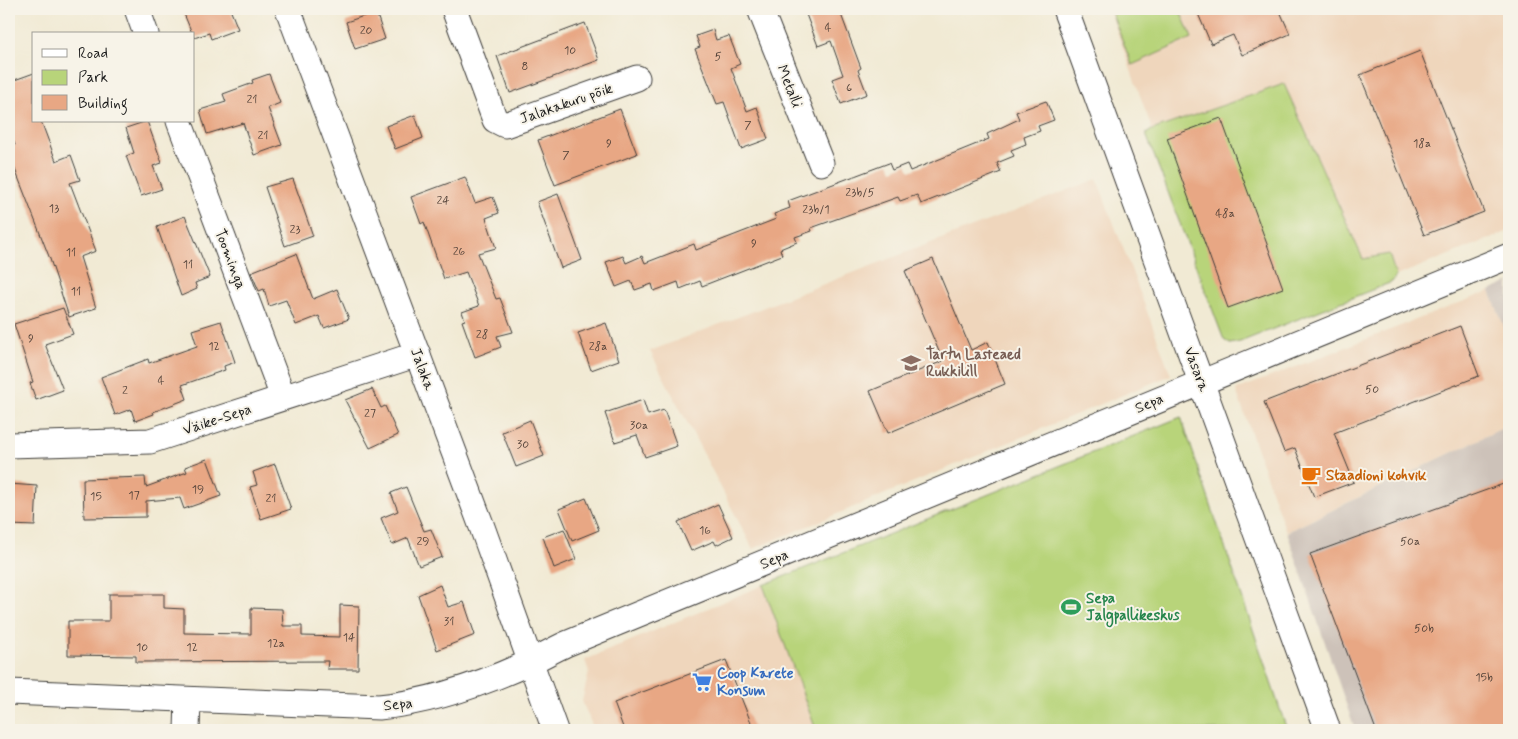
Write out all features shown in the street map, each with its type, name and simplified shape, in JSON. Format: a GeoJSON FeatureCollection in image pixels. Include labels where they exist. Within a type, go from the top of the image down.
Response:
{"type":"FeatureCollection","features":[{"type":"Feature","properties":{"kind":"street"},"geometry":{"type":"LineString","coordinates":[[136,9],[145,32]]}},
{"type":"Feature","properties":{"kind":"street","name":"Jalaka"},"geometry":{"type":"LineString","coordinates":[[288,9],[418,354],[555,730]]}},
{"type":"Feature","properties":{"kind":"street","name":"Jalakakuru põik"},"geometry":{"type":"LineString","coordinates":[[454,9],[494,120],[505,125],[637,78]]}},
{"type":"Feature","properties":{"kind":"street","name":"Metalli"},"geometry":{"type":"LineString","coordinates":[[760,9],[821,163]]}},
{"type":"Feature","properties":{"kind":"street","name":"Vasara"},"geometry":{"type":"LineString","coordinates":[[1065,9],[1328,730]]}},
{"type":"Feature","properties":{"kind":"street","name":"Toominga"},"geometry":{"type":"LineString","coordinates":[[179,122],[283,396]]}},
{"type":"Feature","properties":{"kind":"street","name":"Sepa"},"geometry":{"type":"LineString","coordinates":[[9,692],[379,707],[412,704],[463,690],[530,662],[566,644],[1201,381],[1509,256]]}},
{"type":"Feature","properties":{"kind":"street","name":"Väike-Sepa"},"geometry":{"type":"LineString","coordinates":[[9,445],[150,440],[418,354]]}},
{"type":"Feature","properties":{"kind":"street"},"geometry":{"type":"LineString","coordinates":[[187,730],[188,700]]}},
{"type":"Feature","properties":{"kind":"shaded area"},"geometry":{"type":"Polygon","coordinates":[[[1109,9],[1509,9],[1509,231],[1396,276],[1392,282],[1240,342],[1230,344],[1224,340],[1146,134],[1152,129],[1109,9]]]}},
{"type":"Feature","properties":{"kind":"shaded area","name":"Tartu Lasteaed Rukkilill"},"geometry":{"type":"Polygon","coordinates":[[[1097,179],[1171,375],[753,549],[650,351],[1097,179]]]}},
{"type":"Feature","properties":{"kind":"shaded area"},"geometry":{"type":"Polygon","coordinates":[[[1509,282],[1509,339],[1490,291],[1509,282]]]}},
{"type":"Feature","properties":{"kind":"shaded area"},"geometry":{"type":"Polygon","coordinates":[[[1490,291],[1509,339],[1509,425],[1286,532],[1236,390],[1490,291]]]}},
{"type":"Feature","properties":{"kind":"shaded area"},"geometry":{"type":"Polygon","coordinates":[[[1509,425],[1509,730],[1355,730],[1287,532],[1509,425]]]}},
{"type":"Feature","properties":{"kind":"shaded area"},"geometry":{"type":"Polygon","coordinates":[[[763,585],[816,730],[594,730],[582,701],[589,672],[585,660],[763,585]]]}},
{"type":"Feature","properties":{"kind":"green space"},"geometry":{"type":"Polygon","coordinates":[[[1110,9],[1179,9],[1192,38],[1132,65],[1110,9]]]}},
{"type":"Feature","properties":{"kind":"green space"},"geometry":{"type":"Polygon","coordinates":[[[1284,84],[1363,259],[1389,254],[1396,276],[1392,282],[1240,342],[1230,344],[1224,340],[1146,134],[1152,130],[1284,84]]]}},
{"type":"Feature","properties":{"kind":"green space","name":"Sepa Jalgpallikeskus"},"geometry":{"type":"Polygon","coordinates":[[[1181,417],[1287,730],[816,730],[763,585],[1181,417]]]}},
{"type":"Feature","properties":{"kind":"building"},"geometry":{"type":"Polygon","coordinates":[[[182,9],[230,9],[238,29],[211,39],[209,33],[195,38],[195,32],[192,32],[182,9]]]}},
{"type":"Feature","properties":{"kind":"building"},"geometry":{"type":"Polygon","coordinates":[[[804,9],[839,9],[861,68],[858,70],[867,94],[841,104],[832,79],[843,75],[831,41],[818,46],[804,9]]]}},
{"type":"Feature","properties":{"kind":"building"},"geometry":{"type":"Polygon","coordinates":[[[1196,9],[1279,9],[1290,34],[1242,55],[1233,35],[1211,44],[1196,9]]]}},
{"type":"Feature","properties":{"kind":"building"},"geometry":{"type":"Polygon","coordinates":[[[376,12],[385,39],[355,49],[346,22],[376,12]]]}},
{"type":"Feature","properties":{"kind":"building"},"geometry":{"type":"Polygon","coordinates":[[[585,23],[599,60],[510,93],[497,56],[585,23]]]}},
{"type":"Feature","properties":{"kind":"building"},"geometry":{"type":"Polygon","coordinates":[[[713,30],[716,40],[729,36],[740,64],[731,68],[747,111],[757,107],[768,139],[741,149],[724,102],[717,104],[695,49],[700,47],[696,36],[713,30]]]}},
{"type":"Feature","properties":{"kind":"building"},"geometry":{"type":"Polygon","coordinates":[[[1420,51],[1484,212],[1424,235],[1360,75],[1420,51]]]}},
{"type":"Feature","properties":{"kind":"building"},"geometry":{"type":"Polygon","coordinates":[[[32,74],[32,122],[41,122],[56,161],[71,155],[80,180],[70,183],[96,251],[80,257],[96,308],[69,317],[50,259],[9,154],[9,147],[15,145],[9,129],[9,82],[32,74]]]}},
{"type":"Feature","properties":{"kind":"building"},"geometry":{"type":"Polygon","coordinates":[[[269,74],[280,103],[268,108],[282,145],[254,155],[243,123],[207,134],[200,110],[226,102],[223,94],[253,83],[252,80],[269,74]]]}},
{"type":"Feature","properties":{"kind":"building"},"geometry":{"type":"Polygon","coordinates":[[[1046,101],[1054,120],[1038,126],[1040,131],[1024,137],[1026,144],[1011,150],[1014,156],[997,163],[1001,172],[921,204],[917,195],[900,201],[898,197],[811,228],[812,231],[795,237],[797,242],[780,249],[782,255],[702,286],[700,281],[680,289],[678,282],[654,291],[652,284],[635,290],[631,281],[616,287],[606,262],[623,256],[626,263],[642,256],[645,263],[694,244],[696,250],[776,219],[774,214],[790,208],[788,201],[889,163],[892,170],[907,164],[910,171],[989,139],[987,134],[1019,119],[1016,112],[1046,101]]]}},
{"type":"Feature","properties":{"kind":"building"},"geometry":{"type":"Polygon","coordinates":[[[620,109],[637,154],[555,185],[538,140],[620,109]]]}},
{"type":"Feature","properties":{"kind":"building"},"geometry":{"type":"Polygon","coordinates":[[[415,115],[423,138],[395,149],[386,126],[415,115]]]}},
{"type":"Feature","properties":{"kind":"building"},"geometry":{"type":"Polygon","coordinates":[[[1221,118],[1283,288],[1228,308],[1167,138],[1221,118]]]}},
{"type":"Feature","properties":{"kind":"building"},"geometry":{"type":"Polygon","coordinates":[[[147,122],[162,163],[153,166],[162,189],[141,196],[126,156],[134,153],[126,128],[147,122]]]}},
{"type":"Feature","properties":{"kind":"building"},"geometry":{"type":"Polygon","coordinates":[[[465,177],[475,203],[493,197],[499,213],[486,218],[496,248],[478,253],[496,299],[500,298],[513,332],[497,336],[501,347],[475,357],[462,321],[465,320],[462,312],[479,306],[466,272],[444,279],[424,222],[421,224],[411,197],[465,177]]]}},
{"type":"Feature","properties":{"kind":"building"},"geometry":{"type":"Polygon","coordinates":[[[293,179],[313,236],[285,246],[265,187],[293,179]]]}},
{"type":"Feature","properties":{"kind":"building"},"geometry":{"type":"Polygon","coordinates":[[[558,194],[582,260],[561,268],[537,202],[558,194]]]}},
{"type":"Feature","properties":{"kind":"building"},"geometry":{"type":"Polygon","coordinates":[[[185,216],[210,277],[195,283],[197,289],[181,296],[157,227],[185,216]]]}},
{"type":"Feature","properties":{"kind":"building"},"geometry":{"type":"Polygon","coordinates":[[[296,254],[313,299],[337,289],[349,319],[324,328],[319,316],[296,325],[286,300],[269,306],[264,289],[259,291],[251,272],[296,254]]]}},
{"type":"Feature","properties":{"kind":"building","name":"Tartu Lasteaed Rukkilill"},"geometry":{"type":"Polygon","coordinates":[[[933,259],[971,350],[988,342],[1005,384],[888,433],[870,391],[943,361],[905,271],[933,259]]]}},
{"type":"Feature","properties":{"kind":"building"},"geometry":{"type":"Polygon","coordinates":[[[63,308],[73,334],[45,344],[63,390],[36,400],[30,383],[33,382],[14,324],[63,308]]]}},
{"type":"Feature","properties":{"kind":"building"},"geometry":{"type":"Polygon","coordinates":[[[221,321],[235,362],[224,366],[225,370],[182,385],[187,399],[153,412],[154,414],[135,421],[131,409],[115,415],[101,377],[148,359],[149,363],[197,346],[192,330],[221,321]]]}},
{"type":"Feature","properties":{"kind":"building"},"geometry":{"type":"Polygon","coordinates":[[[606,323],[619,360],[591,370],[578,333],[606,323]]]}},
{"type":"Feature","properties":{"kind":"building"},"geometry":{"type":"Polygon","coordinates":[[[1460,326],[1479,376],[1334,433],[1354,482],[1314,497],[1295,448],[1284,452],[1264,402],[1460,326]]]}},
{"type":"Feature","properties":{"kind":"building"},"geometry":{"type":"Polygon","coordinates":[[[372,389],[381,408],[385,406],[398,435],[370,448],[345,400],[372,389]]]}},
{"type":"Feature","properties":{"kind":"building"},"geometry":{"type":"Polygon","coordinates":[[[643,400],[648,415],[664,410],[677,446],[645,457],[637,435],[615,442],[605,413],[643,400]]]}},
{"type":"Feature","properties":{"kind":"building"},"geometry":{"type":"Polygon","coordinates":[[[530,420],[544,456],[516,467],[502,432],[530,420]]]}},
{"type":"Feature","properties":{"kind":"building"},"geometry":{"type":"Polygon","coordinates":[[[207,459],[221,496],[184,509],[180,498],[146,501],[146,517],[84,518],[83,479],[145,477],[146,487],[187,472],[185,467],[207,459]]]}},
{"type":"Feature","properties":{"kind":"building"},"geometry":{"type":"Polygon","coordinates":[[[275,464],[291,509],[261,519],[250,487],[257,485],[253,472],[275,464]]]}},
{"type":"Feature","properties":{"kind":"building"},"geometry":{"type":"Polygon","coordinates":[[[1506,483],[1509,493],[1509,730],[1376,730],[1310,554],[1506,483]]]}},
{"type":"Feature","properties":{"kind":"building"},"geometry":{"type":"Polygon","coordinates":[[[9,484],[37,486],[35,526],[10,525],[9,484]]]}},
{"type":"Feature","properties":{"kind":"building"},"geometry":{"type":"Polygon","coordinates":[[[406,487],[424,531],[431,529],[442,557],[419,566],[408,538],[392,545],[381,518],[398,511],[391,493],[406,487]]]}},
{"type":"Feature","properties":{"kind":"building"},"geometry":{"type":"Polygon","coordinates":[[[586,498],[599,530],[572,541],[559,509],[586,498]]]}},
{"type":"Feature","properties":{"kind":"building"},"geometry":{"type":"Polygon","coordinates":[[[718,504],[733,537],[716,545],[714,541],[691,551],[678,522],[718,504]]]}},
{"type":"Feature","properties":{"kind":"building"},"geometry":{"type":"Polygon","coordinates":[[[564,529],[576,559],[554,568],[543,537],[564,529]]]}},
{"type":"Feature","properties":{"kind":"building"},"geometry":{"type":"Polygon","coordinates":[[[440,585],[448,607],[464,602],[475,635],[437,650],[418,595],[440,585]]]}},
{"type":"Feature","properties":{"kind":"building"},"geometry":{"type":"Polygon","coordinates":[[[109,594],[164,594],[164,608],[184,609],[184,633],[251,634],[251,608],[282,609],[283,626],[302,626],[302,636],[340,637],[340,605],[359,606],[358,669],[327,669],[328,661],[136,662],[136,656],[68,655],[68,621],[109,621],[109,594]]]}},
{"type":"Feature","properties":{"kind":"building","name":"Coop Karete Konsum"},"geometry":{"type":"Polygon","coordinates":[[[726,660],[754,730],[624,730],[614,703],[726,660]]]}},
{"type":"Feature","properties":{"kind":"place","name":"Tartu Lasteaed Rukkilill"},"geometry":{"type":"Point","coordinates":[911,363]}},
{"type":"Feature","properties":{"kind":"place","name":"Staadioni kohvik"},"geometry":{"type":"Point","coordinates":[1311,475]}},
{"type":"Feature","properties":{"kind":"place","name":"Sepa Jalgpallikeskus"},"geometry":{"type":"Point","coordinates":[1071,607]}},
{"type":"Feature","properties":{"kind":"place","name":"Coop Karete Konsum"},"geometry":{"type":"Point","coordinates":[702,682]}}]}
